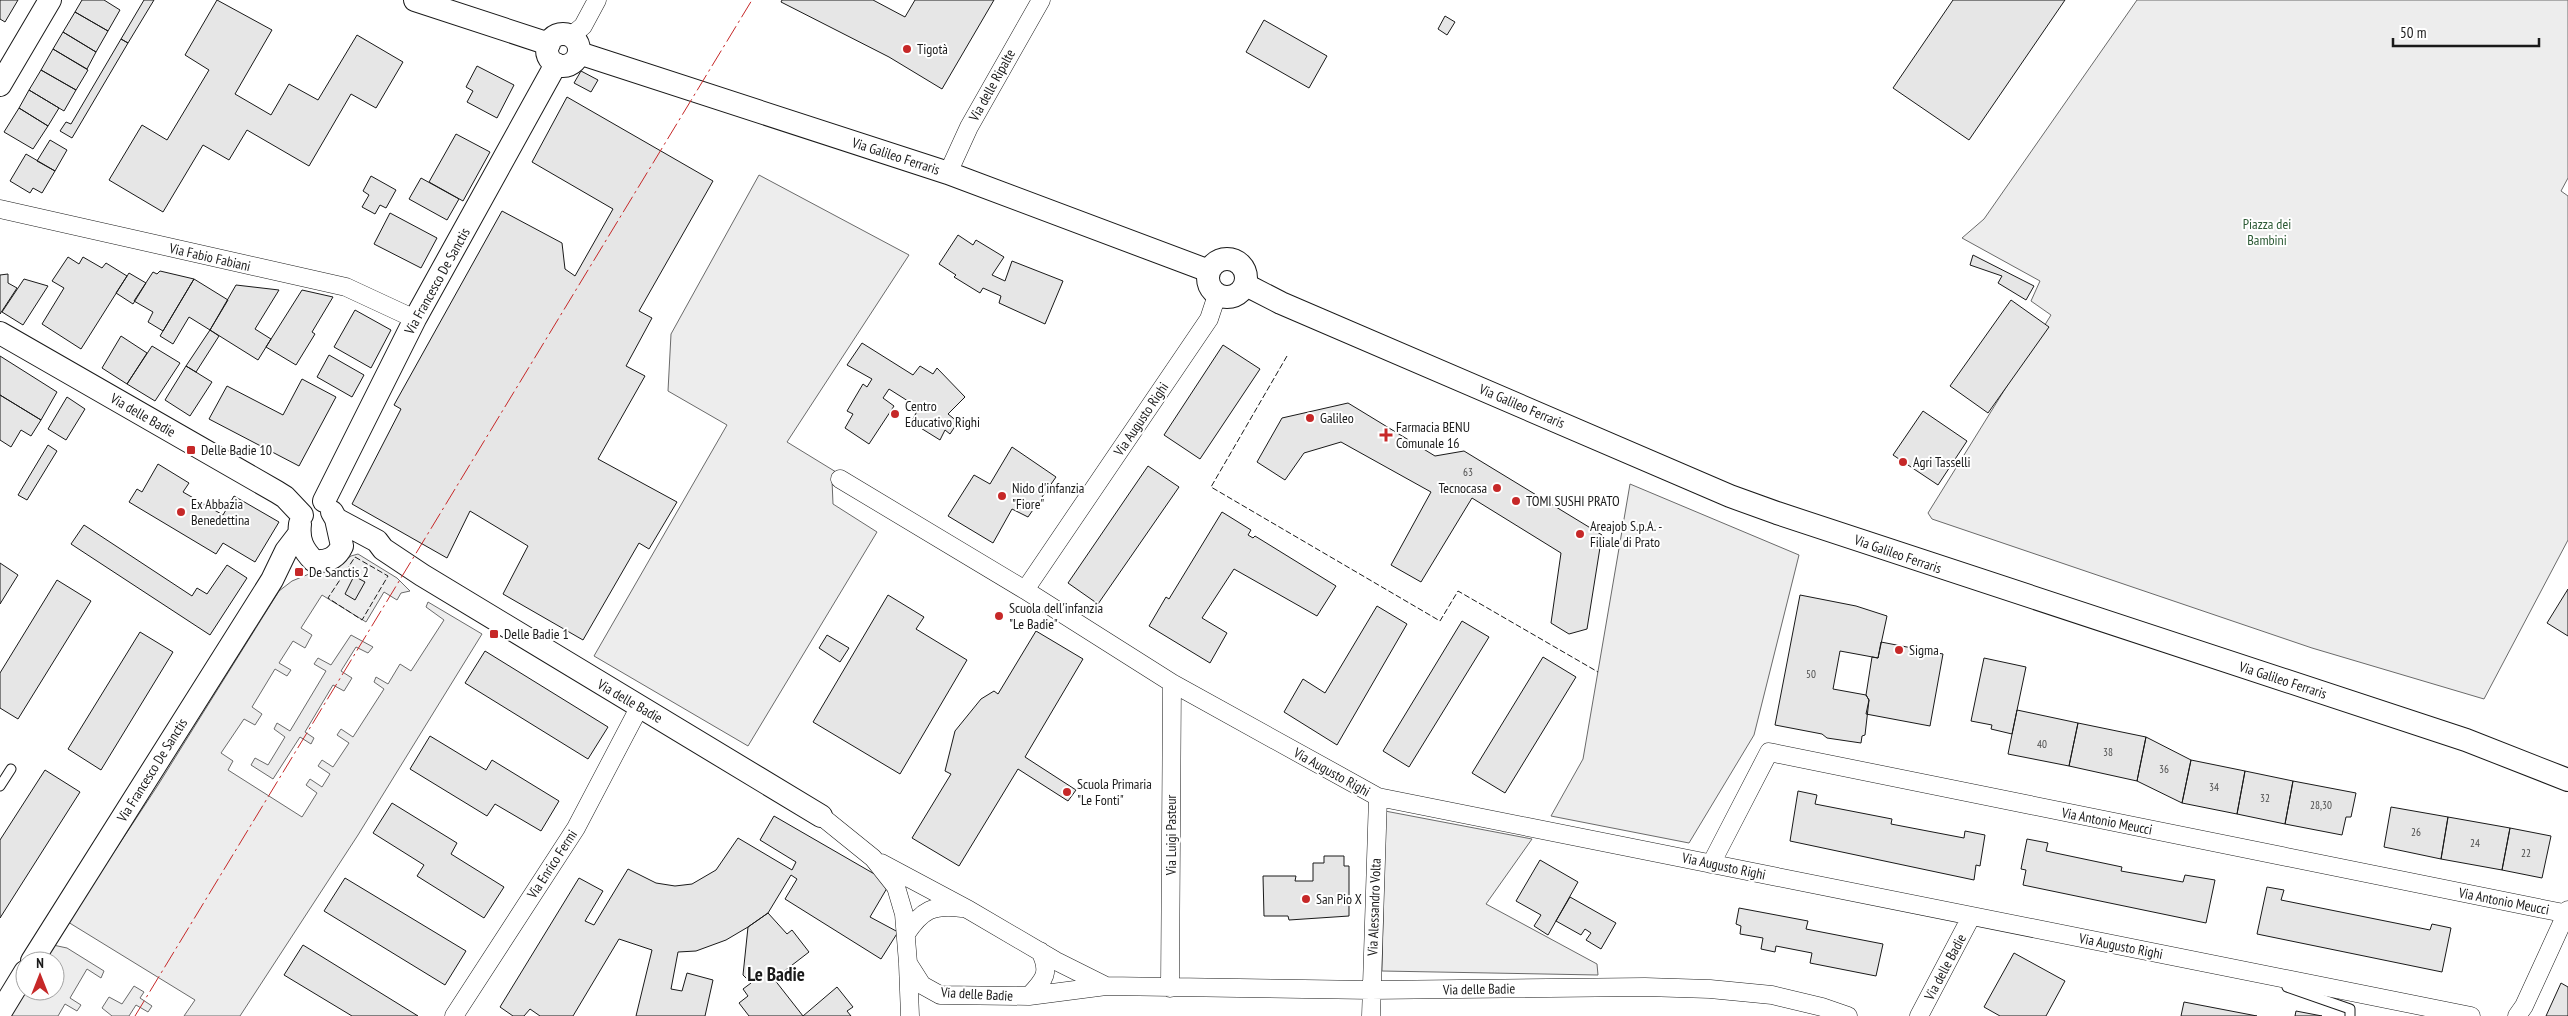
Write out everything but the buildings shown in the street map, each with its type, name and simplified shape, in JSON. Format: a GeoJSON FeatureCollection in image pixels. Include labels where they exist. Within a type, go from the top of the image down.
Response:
{"type":"FeatureCollection","features":[{"type":"Feature","properties":{"kind":"street"},"geometry":{"type":"LineString","coordinates":[[0,85],[50,0]]}},
{"type":"Feature","properties":{"kind":"street"},"geometry":{"type":"LineString","coordinates":[[414,0],[552,54],[572,64],[575,45],[597,0]]}},
{"type":"Feature","properties":{"kind":"street","name":"Via delle Ripalte"},"geometry":{"type":"LineString","coordinates":[[948,173],[969,127],[1041,0]]}},
{"type":"Feature","properties":{"kind":"street","name":"Via Galileo Ferraris"},"geometry":{"type":"LineString","coordinates":[[575,45],[948,173],[1209,271]]}},
{"type":"Feature","properties":{"kind":"street","name":"Via Francesco De Sanctis"},"geometry":{"type":"LineString","coordinates":[[38,951],[272,580],[286,551],[314,514],[552,54]]}},
{"type":"Feature","properties":{"kind":"street","name":"Via Fabio Fabiani"},"geometry":{"type":"LineString","coordinates":[[0,209],[346,288],[415,319]]}},
{"type":"Feature","properties":{"kind":"street"},"geometry":{"type":"LineString","coordinates":[[1219,260],[1235,260],[1244,268],[1246,285],[1239,294],[1223,298],[1216,295],[1209,284],[1209,271],[1219,260]]}},
{"type":"Feature","properties":{"kind":"street","name":"Via Galileo Ferraris"},"geometry":{"type":"LineString","coordinates":[[1246,285],[1281,303],[1740,499],[1938,568],[2466,740],[2568,780]]}},
{"type":"Feature","properties":{"kind":"street","name":"Via Augusto Righi"},"geometry":{"type":"LineString","coordinates":[[1025,590],[1209,319],[1216,295]]}},
{"type":"Feature","properties":{"kind":"street","name":"Via delle Badie"},"geometry":{"type":"LineString","coordinates":[[0,333],[314,514],[377,541],[383,549],[422,575],[821,816],[873,858],[1106,986]]}},
{"type":"Feature","properties":{"kind":"street","name":"Via Augusto Righi"},"geometry":{"type":"LineString","coordinates":[[840,479],[1025,590],[1172,683],[1378,797],[2471,1016]]}},
{"type":"Feature","properties":{"kind":"street"},"geometry":{"type":"LineString","coordinates":[[272,580],[314,561],[323,562],[333,558],[342,546],[314,514]]}},
{"type":"Feature","properties":{"kind":"street"},"geometry":{"type":"LineString","coordinates":[[314,514],[303,550],[314,561]]}},
{"type":"Feature","properties":{"kind":"street","name":"Via delle Badie"},"geometry":{"type":"LineString","coordinates":[[342,546],[383,549]]}},
{"type":"Feature","properties":{"kind":"street","name":"Via Luigi Pasteur"},"geometry":{"type":"LineString","coordinates":[[1170,988],[1172,683]]}},
{"type":"Feature","properties":{"kind":"street","name":"Via Enrico Fermi"},"geometry":{"type":"LineString","coordinates":[[454,1016],[576,828],[640,706]]}},
{"type":"Feature","properties":{"kind":"street","name":"Via Antonio Meucci"},"geometry":{"type":"LineString","coordinates":[[1712,864],[1769,752],[2567,913]]}},
{"type":"Feature","properties":{"kind":"street","name":"Via Alessandro Volta"},"geometry":{"type":"LineString","coordinates":[[1371,1016],[1378,797]]}},
{"type":"Feature","properties":{"kind":"street","name":"Via delle Badie"},"geometry":{"type":"LineString","coordinates":[[873,858],[896,887],[904,914],[908,963],[922,985],[940,995],[1029,996],[1106,986],[1371,990],[1636,987],[1710,989],[1772,996],[1822,1007],[1848,1016]]}},
{"type":"Feature","properties":{"kind":"street","name":"Via delle Badie"},"geometry":{"type":"LineString","coordinates":[[906,934],[915,921],[927,910],[940,907],[969,910]]}},
{"type":"Feature","properties":{"kind":"street"},"geometry":{"type":"LineString","coordinates":[[2517,1016],[2524,1006],[2567,913]]}},
{"type":"Feature","properties":{"kind":"street","name":"Via delle Badie"},"geometry":{"type":"LineString","coordinates":[[1919,1016],[1971,917]]}},
{"type":"Feature","properties":{"kind":"street","name":"Via delle Badie"},"geometry":{"type":"LineString","coordinates":[[1029,996],[1044,980],[1045,969],[1040,951]]}},
{"type":"Feature","properties":{"kind":"street"},"geometry":{"type":"LineString","coordinates":[[908,963],[911,1016]]}},
{"type":"Feature","properties":{"kind":"street"},"geometry":{"type":"LineString","coordinates":[[0,1013],[15,988]]}},
{"type":"Feature","properties":{"kind":"street"},"geometry":{"type":"LineString","coordinates":[[911,1016],[916,1004],[940,995]]}},
{"type":"Feature","properties":{"kind":"lane"},"geometry":{"type":"LineString","coordinates":[[0,786],[11,768]]}},
{"type":"Feature","properties":{"kind":"lane"},"geometry":{"type":"LineString","coordinates":[[2232,967],[2350,1009],[2350,1016]]}},
{"type":"Feature","properties":{"kind":"green space","name":"Piazza dei Bambini"},"geometry":{"type":"Polygon","coordinates":[[[2137,0],[2568,0],[2568,178],[2561,191],[2568,196],[2568,540],[2484,699],[2312,648],[1932,519],[1928,513],[2051,315],[2031,301],[2040,281],[1962,238],[1984,219],[2137,0]]]}},
{"type":"Feature","properties":{"kind":"green space"},"geometry":{"type":"Polygon","coordinates":[[[759,175],[909,255],[787,442],[836,472],[832,480],[833,504],[877,532],[748,746],[594,656],[727,425],[668,391],[671,334],[759,175]]]}},
{"type":"Feature","properties":{"kind":"green space"},"geometry":{"type":"Polygon","coordinates":[[[1630,484],[1799,555],[1754,735],[1689,843],[1551,816],[1583,759],[1630,484]]]}},
{"type":"Feature","properties":{"kind":"green space"},"geometry":{"type":"Polygon","coordinates":[[[358,554],[397,578],[410,591],[401,593],[397,600],[384,592],[366,622],[322,595],[301,628],[312,635],[305,648],[293,641],[279,663],[291,670],[287,676],[275,669],[252,707],[262,714],[255,725],[244,719],[221,753],[233,761],[228,770],[302,817],[317,793],[306,785],[310,779],[322,787],[330,774],[318,766],[322,760],[333,767],[349,743],[337,735],[341,729],[353,737],[384,689],[374,682],[376,677],[388,684],[400,664],[411,671],[444,620],[426,607],[428,602],[482,634],[358,835],[240,1016],[184,1016],[195,1000],[68,922],[158,785],[279,591],[292,581],[309,574],[334,569],[351,556],[358,554]]]}},
{"type":"Feature","properties":{"kind":"green space"},"geometry":{"type":"Polygon","coordinates":[[[351,635],[373,647],[368,653],[356,647],[341,671],[352,678],[344,691],[333,685],[305,732],[314,738],[311,744],[300,737],[273,779],[251,765],[255,758],[268,765],[285,737],[274,729],[277,723],[290,731],[326,671],[314,664],[318,658],[331,665],[351,635]]]}},
{"type":"Feature","properties":{"kind":"green space"},"geometry":{"type":"Polygon","coordinates":[[[1385,811],[1532,839],[1486,904],[1597,964],[1598,975],[1382,971],[1385,811]]]}},
{"type":"Feature","properties":{"kind":"green space"},"geometry":{"type":"Polygon","coordinates":[[[53,945],[67,948],[104,971],[101,978],[87,969],[70,998],[81,1005],[77,1011],[65,1004],[58,1016],[9,1016],[19,1001],[65,1001],[65,951],[49,951],[53,945]]]}},
{"type":"Feature","properties":{"kind":"green space"},"geometry":{"type":"Polygon","coordinates":[[[134,986],[144,992],[140,998],[152,1006],[148,1012],[136,1005],[129,1016],[112,1016],[102,1008],[109,997],[122,1004],[134,986]]]}},
{"type":"Feature","properties":{"kind":"fence"},"geometry":{"type":"LineString","coordinates":[[1287,356],[1211,487],[1440,621],[1458,591],[1598,672]]}},
{"type":"Feature","properties":{"kind":"fence"},"geometry":{"type":"LineString","coordinates":[[355,557],[388,576],[362,620],[328,598],[355,557]]}},
{"type":"Feature","properties":{"kind":"power"},"geometry":{"type":"LineString","coordinates":[[135,1016],[752,0]]}},
{"type":"Feature","properties":{"kind":"place","name":"Tigotà"},"geometry":{"type":"Point","coordinates":[907,49]}},
{"type":"Feature","properties":{"kind":"place","name":"Centro Educativo Righi"},"geometry":{"type":"Point","coordinates":[895,414]}},
{"type":"Feature","properties":{"kind":"place","name":"Galileo"},"geometry":{"type":"Point","coordinates":[1310,418]}},
{"type":"Feature","properties":{"kind":"place","name":"Farmacia BENU Comunale 16"},"geometry":{"type":"Point","coordinates":[1386,435]}},
{"type":"Feature","properties":{"kind":"place","name":"Delle Badie 10"},"geometry":{"type":"Point","coordinates":[191,450]}},
{"type":"Feature","properties":{"kind":"place","name":"Agri Tasselli"},"geometry":{"type":"Point","coordinates":[1903,462]}},
{"type":"Feature","properties":{"kind":"place","name":"Tecnocasa"},"geometry":{"type":"Point","coordinates":[1497,488]}},
{"type":"Feature","properties":{"kind":"place","name":"Nido d'infanzia \"Fiore\""},"geometry":{"type":"Point","coordinates":[1002,496]}},
{"type":"Feature","properties":{"kind":"place","name":"TOMI SUSHI PRATO"},"geometry":{"type":"Point","coordinates":[1516,501]}},
{"type":"Feature","properties":{"kind":"place","name":"Ex Abbazia Benedettina"},"geometry":{"type":"Point","coordinates":[181,512]}},
{"type":"Feature","properties":{"kind":"place","name":"Areajob S.p.A. - Filiale di Prato"},"geometry":{"type":"Point","coordinates":[1580,534]}},
{"type":"Feature","properties":{"kind":"place","name":"De Sanctis 2"},"geometry":{"type":"Point","coordinates":[299,572]}},
{"type":"Feature","properties":{"kind":"place","name":"Scuola dell'infanzia \"Le Badie\""},"geometry":{"type":"Point","coordinates":[999,616]}},
{"type":"Feature","properties":{"kind":"place","name":"Delle Badie 1"},"geometry":{"type":"Point","coordinates":[494,634]}},
{"type":"Feature","properties":{"kind":"place","name":"Sigma"},"geometry":{"type":"Point","coordinates":[1899,650]}},
{"type":"Feature","properties":{"kind":"place","name":"Scuola Primaria \"Le Fonti\""},"geometry":{"type":"Point","coordinates":[1067,792]}},
{"type":"Feature","properties":{"kind":"place","name":"San Pio X"},"geometry":{"type":"Point","coordinates":[1306,899]}},
{"type":"Feature","properties":{"kind":"district","name":"Le Badie"},"geometry":{"type":"Point","coordinates":[776,974]}}]}
